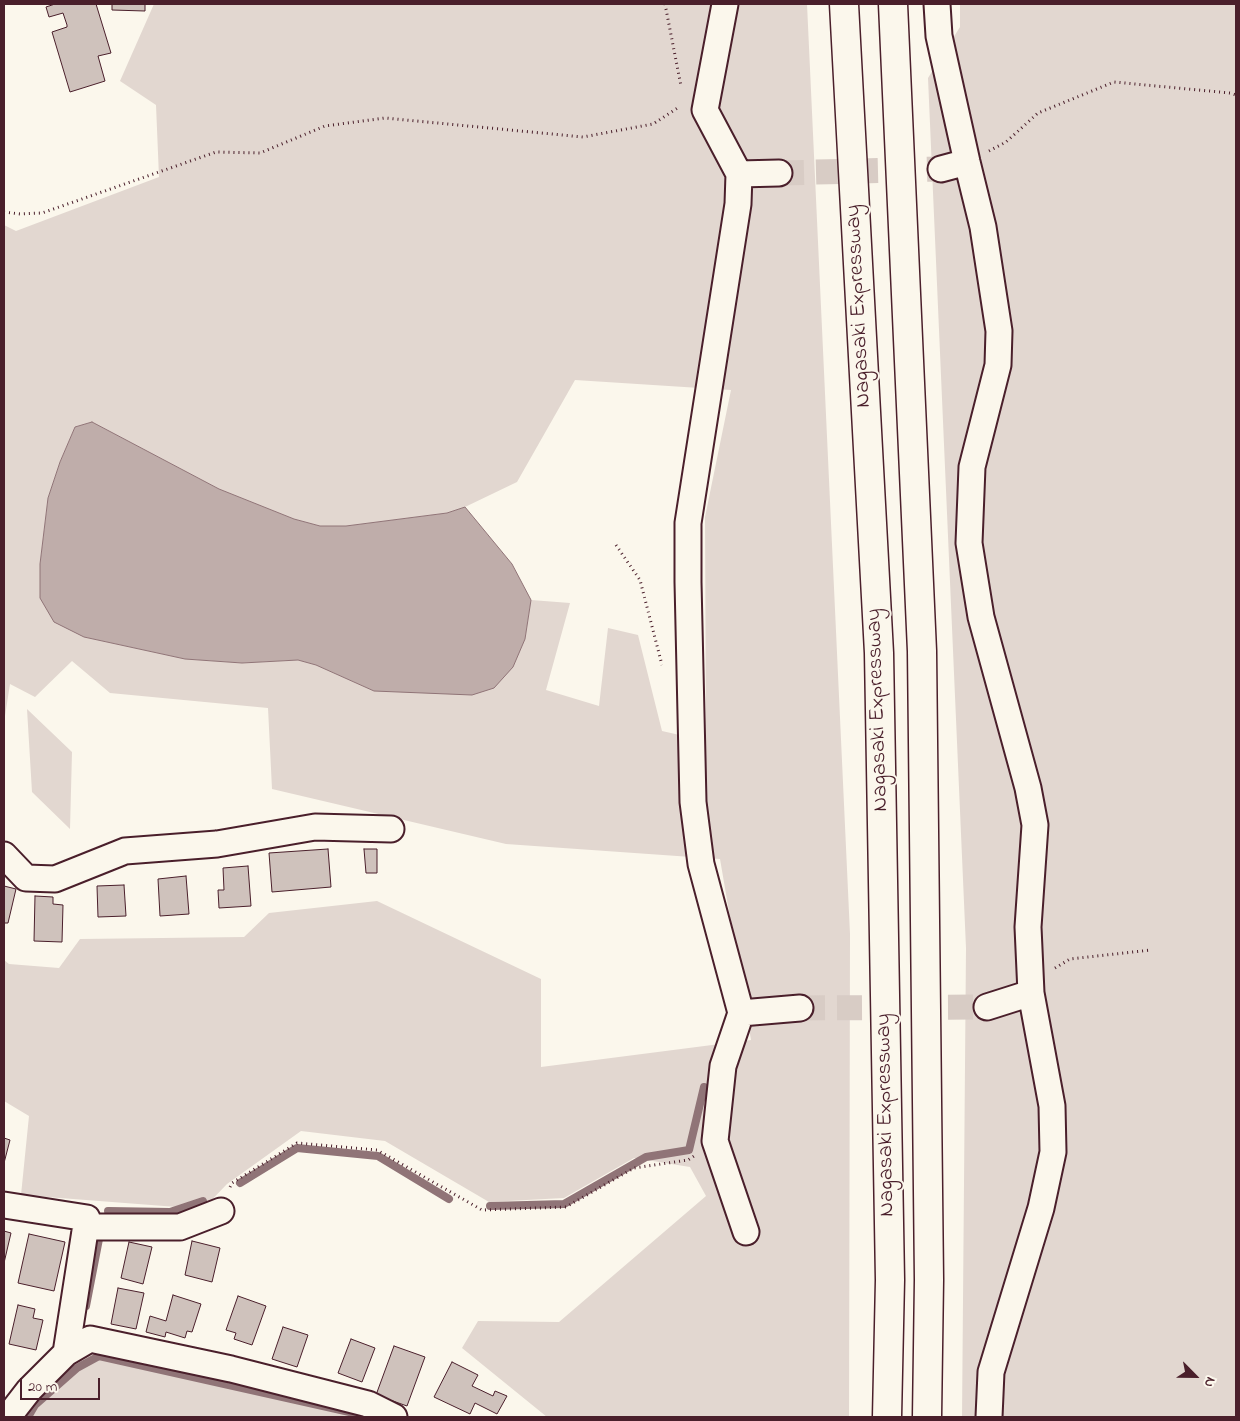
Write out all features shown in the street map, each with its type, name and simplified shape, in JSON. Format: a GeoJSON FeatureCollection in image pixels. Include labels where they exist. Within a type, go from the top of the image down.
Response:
{"type":"FeatureCollection","features":[{"type":"Feature","properties":{"kind":"highway","name":"Nagasaki Expressway"},"geometry":{"type":"LineString","coordinates":[[844,4],[878,653],[890,1280],[887,1417]]}},
{"type":"Feature","properties":{"kind":"highway","name":"Nagasaki Expressway"},"geometry":{"type":"LineString","coordinates":[[893,4],[896,36],[922,651],[929,1280],[926,1417]]}},
{"type":"Feature","properties":{"kind":"street"},"geometry":{"type":"LineString","coordinates":[[725,4],[705,110],[739,174],[738,204],[688,523],[688,582],[693,802],[701,864],[740,1013],[723,1066],[715,1141],[746,1232]]}},
{"type":"Feature","properties":{"kind":"street"},"geometry":{"type":"LineString","coordinates":[[937,4],[939,36],[966,162],[983,227],[1000,331],[998,364],[972,467],[969,543],[981,617],[1028,788],[1034,825],[1028,927],[1032,993],[1052,1106],[1053,1152],[1041,1208],[991,1372],[989,1417]]}},
{"type":"Feature","properties":{"kind":"street"},"geometry":{"type":"LineString","coordinates":[[941,169],[966,162]]}},
{"type":"Feature","properties":{"kind":"street"},"geometry":{"type":"LineString","coordinates":[[739,174],[780,173]]}},
{"type":"Feature","properties":{"kind":"street"},"geometry":{"type":"LineString","coordinates":[[4,855],[26,878],[55,879],[125,851],[217,844],[315,827],[392,829]]}},
{"type":"Feature","properties":{"kind":"street"},"geometry":{"type":"LineString","coordinates":[[987,1007],[1032,993]]}},
{"type":"Feature","properties":{"kind":"street"},"geometry":{"type":"LineString","coordinates":[[740,1013],[800,1008]]}},
{"type":"Feature","properties":{"kind":"street"},"geometry":{"type":"LineString","coordinates":[[4,1205],[87,1218],[66,1353]]}},
{"type":"Feature","properties":{"kind":"street"},"geometry":{"type":"LineString","coordinates":[[85,1227],[180,1227],[221,1211]]}},
{"type":"Feature","properties":{"kind":"street"},"geometry":{"type":"LineString","coordinates":[[8,1417],[29,1390],[66,1353],[90,1339],[249,1373],[368,1404],[394,1417]]}},
{"type":"Feature","properties":{"kind":"path"},"geometry":{"type":"LineString","coordinates":[[665,4],[681,84],[680,92]]}},
{"type":"Feature","properties":{"kind":"path"},"geometry":{"type":"LineString","coordinates":[[966,162],[1006,142],[1038,113],[1114,82],[1230,93],[1236,96]]}},
{"type":"Feature","properties":{"kind":"path"},"geometry":{"type":"LineString","coordinates":[[679,106],[680,99]]}},
{"type":"Feature","properties":{"kind":"path"},"geometry":{"type":"LineString","coordinates":[[4,212],[20,214],[42,213],[216,152],[260,153],[325,126],[385,118],[582,137],[653,124],[679,106],[705,110]]}},
{"type":"Feature","properties":{"kind":"path"},"geometry":{"type":"LineString","coordinates":[[616,544],[640,580],[665,674]]}},
{"type":"Feature","properties":{"kind":"path"},"geometry":{"type":"LineString","coordinates":[[1032,993],[1054,969],[1070,959],[1151,950]]}},
{"type":"Feature","properties":{"kind":"path"},"geometry":{"type":"LineString","coordinates":[[221,1211],[232,1183],[297,1143],[378,1150],[482,1210],[566,1207],[634,1168],[688,1160],[715,1141]]}},
{"type":"Feature","properties":{"kind":"shaded area"},"geometry":{"type":"Polygon","coordinates":[[[154,4],[807,4],[850,934],[849,1417],[547,1417],[462,1348],[478,1321],[559,1322],[706,1196],[690,1167],[634,1158],[564,1198],[489,1202],[385,1141],[301,1131],[227,1184],[203,1209],[21,1195],[29,1116],[4,1101],[4,960],[9,964],[59,968],[80,939],[244,937],[269,913],[377,901],[541,979],[541,1067],[751,1040],[720,859],[506,844],[272,789],[268,708],[110,693],[72,661],[35,697],[10,684],[4,715],[4,225],[16,231],[159,177],[156,105],[120,81],[154,4]],[[575,380],[517,482],[465,507],[447,513],[346,526],[320,526],[294,519],[219,489],[92,422],[75,427],[60,462],[48,498],[40,564],[40,598],[84,637],[185,659],[242,663],[298,660],[316,665],[374,691],[525,639],[531,600],[570,603],[546,690],[599,706],[608,628],[638,635],[662,731],[706,741],[705,517],[731,390],[575,380]]]}},
{"type":"Feature","properties":{"kind":"shaded area"},"geometry":{"type":"Polygon","coordinates":[[[960,4],[1236,4],[1236,1417],[962,1417],[966,948],[928,78],[960,27],[960,4]]]}},
{"type":"Feature","properties":{"kind":"shaded area"},"geometry":{"type":"Polygon","coordinates":[[[92,422],[219,489],[294,519],[320,526],[346,526],[447,513],[465,507],[512,564],[531,600],[525,639],[513,667],[494,688],[472,695],[374,691],[316,665],[298,660],[242,663],[185,659],[84,637],[54,622],[40,598],[40,564],[48,498],[60,462],[75,427],[92,422]]]}},
{"type":"Feature","properties":{"kind":"shaded area"},"geometry":{"type":"Polygon","coordinates":[[[27,709],[72,752],[70,829],[32,792],[27,709]]]}},
{"type":"Feature","properties":{"kind":"shaded area"},"geometry":{"type":"Polygon","coordinates":[[[92,1346],[374,1417],[24,1417],[32,1405],[92,1346]]]}},
{"type":"Feature","properties":{"kind":"building"},"geometry":{"type":"Polygon","coordinates":[[[55,4],[96,4],[111,53],[98,56],[105,81],[70,92],[52,32],[67,27],[67,25],[63,13],[49,17],[46,7],[55,4]]]}},
{"type":"Feature","properties":{"kind":"building"},"geometry":{"type":"Polygon","coordinates":[[[112,4],[145,4],[145,11],[112,10],[112,4]]]}},
{"type":"Feature","properties":{"kind":"building"},"geometry":{"type":"Polygon","coordinates":[[[328,849],[331,887],[272,892],[269,853],[328,849]]]}},
{"type":"Feature","properties":{"kind":"building"},"geometry":{"type":"Polygon","coordinates":[[[364,849],[377,849],[377,873],[366,873],[364,849]]]}},
{"type":"Feature","properties":{"kind":"building"},"geometry":{"type":"Polygon","coordinates":[[[248,866],[251,906],[219,908],[218,890],[224,890],[223,868],[248,866]]]}},
{"type":"Feature","properties":{"kind":"building"},"geometry":{"type":"Polygon","coordinates":[[[186,876],[189,914],[160,916],[158,879],[186,876]]]}},
{"type":"Feature","properties":{"kind":"building"},"geometry":{"type":"Polygon","coordinates":[[[124,885],[126,916],[98,917],[97,886],[124,885]]]}},
{"type":"Feature","properties":{"kind":"building"},"geometry":{"type":"Polygon","coordinates":[[[4,886],[16,889],[8,923],[4,923],[4,886]]]}},
{"type":"Feature","properties":{"kind":"building"},"geometry":{"type":"Polygon","coordinates":[[[35,896],[53,897],[53,904],[63,905],[62,942],[34,941],[35,896]]]}},
{"type":"Feature","properties":{"kind":"building"},"geometry":{"type":"Polygon","coordinates":[[[4,1138],[10,1140],[4,1163],[4,1138]]]}},
{"type":"Feature","properties":{"kind":"building"},"geometry":{"type":"Polygon","coordinates":[[[4,1231],[11,1233],[4,1263],[4,1231]]]}},
{"type":"Feature","properties":{"kind":"building"},"geometry":{"type":"Polygon","coordinates":[[[29,1234],[65,1242],[54,1291],[18,1283],[29,1234]]]}},
{"type":"Feature","properties":{"kind":"building"},"geometry":{"type":"Polygon","coordinates":[[[192,1241],[220,1248],[212,1282],[185,1275],[192,1241]]]}},
{"type":"Feature","properties":{"kind":"building"},"geometry":{"type":"Polygon","coordinates":[[[129,1242],[152,1247],[143,1284],[121,1278],[129,1242]]]}},
{"type":"Feature","properties":{"kind":"building"},"geometry":{"type":"Polygon","coordinates":[[[118,1288],[144,1293],[136,1329],[111,1324],[118,1288]]]}},
{"type":"Feature","properties":{"kind":"building"},"geometry":{"type":"Polygon","coordinates":[[[173,1295],[201,1304],[192,1332],[187,1331],[185,1338],[166,1332],[165,1337],[146,1332],[150,1316],[166,1321],[173,1295]]]}},
{"type":"Feature","properties":{"kind":"building"},"geometry":{"type":"Polygon","coordinates":[[[238,1296],[266,1306],[252,1345],[234,1339],[236,1333],[226,1330],[238,1296]]]}},
{"type":"Feature","properties":{"kind":"building"},"geometry":{"type":"Polygon","coordinates":[[[18,1305],[35,1309],[33,1318],[43,1320],[36,1350],[9,1344],[18,1305]]]}},
{"type":"Feature","properties":{"kind":"building"},"geometry":{"type":"Polygon","coordinates":[[[283,1327],[308,1335],[297,1367],[272,1359],[283,1327]]]}},
{"type":"Feature","properties":{"kind":"building"},"geometry":{"type":"Polygon","coordinates":[[[351,1339],[375,1348],[362,1382],[338,1373],[351,1339]]]}},
{"type":"Feature","properties":{"kind":"building"},"geometry":{"type":"Polygon","coordinates":[[[394,1346],[425,1357],[407,1406],[376,1395],[394,1346]]]}},
{"type":"Feature","properties":{"kind":"building"},"geometry":{"type":"Polygon","coordinates":[[[452,1362],[478,1375],[472,1386],[493,1396],[495,1391],[507,1396],[497,1414],[475,1403],[470,1414],[434,1397],[452,1362]]]}},
{"type":"Feature","properties":{"kind":"waterway"},"geometry":{"type":"LineString","coordinates":[[490,1206],[564,1204],[646,1157],[689,1150],[704,1087]]}},
{"type":"Feature","properties":{"kind":"waterway"},"geometry":{"type":"LineString","coordinates":[[240,1183],[297,1148],[378,1156],[449,1199]]}},
{"type":"Feature","properties":{"kind":"waterway"},"geometry":{"type":"LineString","coordinates":[[108,1211],[170,1212],[203,1201]]}},
{"type":"Feature","properties":{"kind":"waterway"},"geometry":{"type":"LineString","coordinates":[[86,1306],[99,1239]]}},
{"type":"Feature","properties":{"kind":"waterway"},"geometry":{"type":"LineString","coordinates":[[28,1417],[35,1405],[77,1368],[99,1356],[363,1415]]}},
{"type":"Feature","properties":{"kind":"tunnel"},"geometry":{"type":"LineString","coordinates":[[779,173],[941,169]]}},
{"type":"Feature","properties":{"kind":"tunnel"},"geometry":{"type":"LineString","coordinates":[[800,1008],[987,1007]]}}]}
